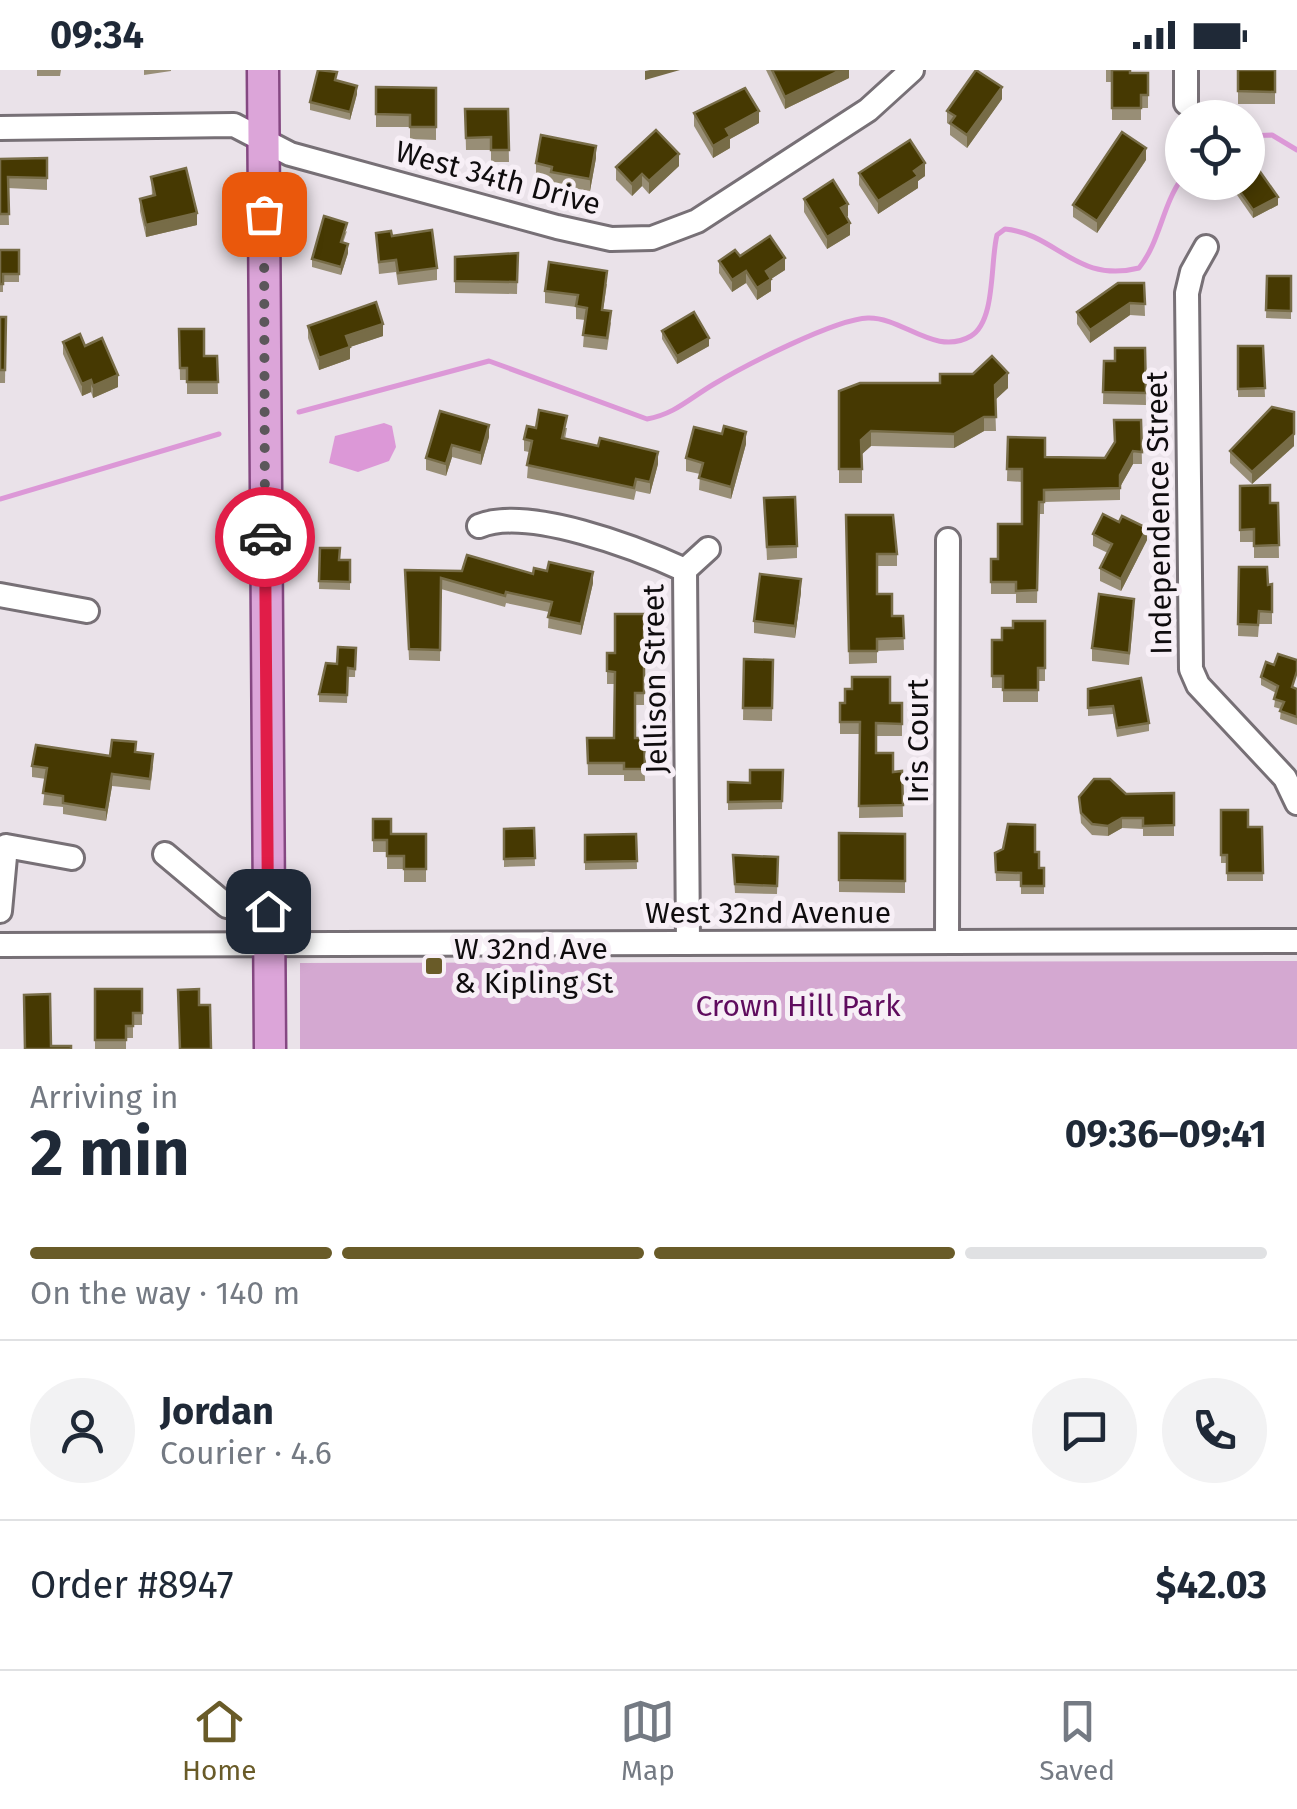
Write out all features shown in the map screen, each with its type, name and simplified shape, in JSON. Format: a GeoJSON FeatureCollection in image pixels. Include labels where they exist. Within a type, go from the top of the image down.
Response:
{"type":"FeatureCollection","features":[{"type":"Feature","properties":{"kind":"main road"},"geometry":{"type":"LineString","coordinates":[[263,70],[270,1049]]}},
{"type":"Feature","properties":{"kind":"street","name":"West 34th Drive"},"geometry":{"type":"LineString","coordinates":[[0,128],[234,125],[290,154],[557,227],[611,239],[652,238],[697,221],[821,141],[868,110],[912,70]]}},
{"type":"Feature","properties":{"kind":"street"},"geometry":{"type":"LineString","coordinates":[[1186,70],[1186,100]]}},
{"type":"Feature","properties":{"kind":"street","name":"Independence Street"},"geometry":{"type":"LineString","coordinates":[[1206,247],[1192,272],[1188,294],[1190,669],[1198,685],[1285,778],[1297,803]]}},
{"type":"Feature","properties":{"kind":"street","name":"Jellison Street"},"geometry":{"type":"LineString","coordinates":[[479,526],[516,518],[644,551],[685,570],[688,942]]}},
{"type":"Feature","properties":{"kind":"street","name":"Iris Court"},"geometry":{"type":"LineString","coordinates":[[948,540],[948,942]]}},
{"type":"Feature","properties":{"kind":"street"},"geometry":{"type":"LineString","coordinates":[[685,570],[708,549]]}},
{"type":"Feature","properties":{"kind":"street"},"geometry":{"type":"LineString","coordinates":[[0,594],[87,610]]}},
{"type":"Feature","properties":{"kind":"street"},"geometry":{"type":"LineString","coordinates":[[0,911],[6,846],[72,858]]}},
{"type":"Feature","properties":{"kind":"street"},"geometry":{"type":"LineString","coordinates":[[165,854],[227,906],[268,911]]}},
{"type":"Feature","properties":{"kind":"street","name":"West 32nd Avenue"},"geometry":{"type":"LineString","coordinates":[[0,945],[1297,941]]}},
{"type":"Feature","properties":{"kind":"green space","name":"Crown Hill Park"},"geometry":{"type":"Polygon","coordinates":[[[1297,961],[1297,1049],[300,1049],[300,963],[1297,961]]]}},
{"type":"Feature","properties":{"kind":"shaded area"},"geometry":{"type":"Polygon","coordinates":[[[384,423],[392,426],[396,447],[389,461],[358,472],[329,463],[335,436],[384,423]]]}},
{"type":"Feature","properties":{"kind":"building"},"geometry":{"type":"Polygon","coordinates":[[[318,70],[337,72],[335,80],[357,86],[350,112],[310,102],[318,70]]]}},
{"type":"Feature","properties":{"kind":"building"},"geometry":{"type":"Polygon","coordinates":[[[772,70],[841,70],[785,97],[772,70]]]}},
{"type":"Feature","properties":{"kind":"building"},"geometry":{"type":"Polygon","coordinates":[[[976,70],[1002,87],[967,135],[950,123],[955,116],[947,111],[976,70]]]}},
{"type":"Feature","properties":{"kind":"building"},"geometry":{"type":"Polygon","coordinates":[[[1112,70],[1148,73],[1148,95],[1141,95],[1141,108],[1112,108],[1112,70]]]}},
{"type":"Feature","properties":{"kind":"building"},"geometry":{"type":"Polygon","coordinates":[[[1238,70],[1275,70],[1275,92],[1238,91],[1238,70]]]}},
{"type":"Feature","properties":{"kind":"building"},"geometry":{"type":"Polygon","coordinates":[[[376,87],[436,88],[436,127],[410,127],[410,115],[376,114],[376,87]]]}},
{"type":"Feature","properties":{"kind":"building"},"geometry":{"type":"Polygon","coordinates":[[[745,88],[759,111],[726,129],[730,136],[713,146],[694,113],[745,88]]]}},
{"type":"Feature","properties":{"kind":"building"},"geometry":{"type":"Polygon","coordinates":[[[465,109],[508,109],[509,150],[491,150],[491,137],[466,138],[465,109]]]}},
{"type":"Feature","properties":{"kind":"building"},"geometry":{"type":"Polygon","coordinates":[[[656,130],[679,154],[649,181],[642,174],[632,184],[616,167],[656,130]]]}},
{"type":"Feature","properties":{"kind":"building"},"geometry":{"type":"Polygon","coordinates":[[[1122,132],[1146,148],[1097,221],[1073,205],[1122,132]]]}},
{"type":"Feature","properties":{"kind":"building"},"geometry":{"type":"Polygon","coordinates":[[[541,135],[596,146],[590,179],[551,172],[552,167],[536,163],[541,135]]]}},
{"type":"Feature","properties":{"kind":"building"},"geometry":{"type":"Polygon","coordinates":[[[910,140],[925,163],[914,171],[918,176],[878,201],[859,173],[910,140]]]}},
{"type":"Feature","properties":{"kind":"building"},"geometry":{"type":"Polygon","coordinates":[[[47,158],[47,178],[8,177],[9,214],[0,214],[0,159],[47,158]]]}},
{"type":"Feature","properties":{"kind":"building"},"geometry":{"type":"Polygon","coordinates":[[[186,168],[197,213],[146,225],[140,199],[155,195],[151,177],[186,168]]]}},
{"type":"Feature","properties":{"kind":"building"},"geometry":{"type":"Polygon","coordinates":[[[1265,179],[1278,197],[1253,210],[1246,200],[1265,200],[1265,179]]]}},
{"type":"Feature","properties":{"kind":"building"},"geometry":{"type":"Polygon","coordinates":[[[833,180],[848,204],[841,208],[850,223],[827,237],[804,199],[833,180]]]}},
{"type":"Feature","properties":{"kind":"building"},"geometry":{"type":"Polygon","coordinates":[[[324,216],[347,223],[341,242],[348,244],[341,267],[312,259],[324,216]]]}},
{"type":"Feature","properties":{"kind":"building"},"geometry":{"type":"Polygon","coordinates":[[[432,230],[437,268],[398,273],[396,260],[379,262],[376,233],[391,231],[392,236],[432,230]]]}},
{"type":"Feature","properties":{"kind":"building"},"geometry":{"type":"Polygon","coordinates":[[[770,236],[785,258],[766,271],[771,279],[757,288],[746,271],[732,280],[719,261],[735,250],[740,256],[770,236]]]}},
{"type":"Feature","properties":{"kind":"building"},"geometry":{"type":"Polygon","coordinates":[[[0,250],[19,250],[19,274],[3,274],[3,284],[0,284],[0,250]]]}},
{"type":"Feature","properties":{"kind":"building"},"geometry":{"type":"Polygon","coordinates":[[[518,253],[517,282],[455,281],[455,257],[518,253]]]}},
{"type":"Feature","properties":{"kind":"building"},"geometry":{"type":"Polygon","coordinates":[[[549,262],[607,271],[602,310],[611,311],[607,338],[583,335],[587,308],[576,306],[578,295],[545,291],[549,262]]]}},
{"type":"Feature","properties":{"kind":"building"},"geometry":{"type":"Polygon","coordinates":[[[1267,276],[1291,276],[1291,311],[1266,310],[1267,276]]]}},
{"type":"Feature","properties":{"kind":"building"},"geometry":{"type":"Polygon","coordinates":[[[1118,283],[1144,283],[1145,304],[1130,303],[1090,330],[1077,312],[1118,283]]]}},
{"type":"Feature","properties":{"kind":"building"},"geometry":{"type":"Polygon","coordinates":[[[376,302],[383,324],[346,336],[350,347],[319,358],[308,326],[376,302]]]}},
{"type":"Feature","properties":{"kind":"building"},"geometry":{"type":"Polygon","coordinates":[[[694,312],[709,338],[677,356],[662,331],[694,312]]]}},
{"type":"Feature","properties":{"kind":"building"},"geometry":{"type":"Polygon","coordinates":[[[0,317],[6,317],[5,370],[0,370],[0,317]]]}},
{"type":"Feature","properties":{"kind":"building"},"geometry":{"type":"Polygon","coordinates":[[[179,329],[204,329],[204,356],[217,356],[218,382],[187,382],[187,368],[180,368],[179,329]]]}},
{"type":"Feature","properties":{"kind":"building"},"geometry":{"type":"Polygon","coordinates":[[[80,334],[85,346],[102,338],[118,375],[93,386],[91,380],[82,384],[63,342],[80,334]]]}},
{"type":"Feature","properties":{"kind":"building"},"geometry":{"type":"Polygon","coordinates":[[[1238,346],[1263,346],[1265,388],[1238,389],[1238,346]]]}},
{"type":"Feature","properties":{"kind":"building"},"geometry":{"type":"Polygon","coordinates":[[[1115,348],[1145,348],[1146,393],[1103,392],[1104,361],[1115,361],[1115,348]]]}},
{"type":"Feature","properties":{"kind":"building"},"geometry":{"type":"Polygon","coordinates":[[[992,356],[1008,373],[995,385],[996,417],[984,417],[954,434],[871,431],[861,440],[862,469],[839,469],[839,391],[860,383],[940,383],[940,374],[973,374],[992,356]]]}},
{"type":"Feature","properties":{"kind":"building"},"geometry":{"type":"Polygon","coordinates":[[[1272,407],[1294,412],[1294,434],[1252,472],[1230,451],[1272,407]]]}},
{"type":"Feature","properties":{"kind":"building"},"geometry":{"type":"Polygon","coordinates":[[[539,410],[567,416],[562,438],[598,446],[600,438],[658,452],[650,482],[636,479],[634,488],[527,465],[532,441],[524,439],[527,426],[536,428],[539,410]]]}},
{"type":"Feature","properties":{"kind":"building"},"geometry":{"type":"Polygon","coordinates":[[[440,411],[489,425],[481,453],[452,445],[446,464],[426,458],[440,411]]]}},
{"type":"Feature","properties":{"kind":"building"},"geometry":{"type":"Polygon","coordinates":[[[1114,420],[1141,420],[1142,452],[1133,451],[1120,475],[1120,488],[1044,490],[1044,502],[1039,502],[1037,590],[1016,591],[1016,582],[991,582],[991,559],[998,559],[998,524],[1022,524],[1022,469],[1007,469],[1008,437],[1045,438],[1045,457],[1105,458],[1115,442],[1114,420]]]}},
{"type":"Feature","properties":{"kind":"building"},"geometry":{"type":"Polygon","coordinates":[[[724,426],[746,432],[731,487],[699,478],[703,463],[686,458],[694,427],[722,434],[724,426]]]}},
{"type":"Feature","properties":{"kind":"building"},"geometry":{"type":"Polygon","coordinates":[[[1270,485],[1270,503],[1278,503],[1279,545],[1254,546],[1254,529],[1240,530],[1240,486],[1270,485]]]}},
{"type":"Feature","properties":{"kind":"building"},"geometry":{"type":"Polygon","coordinates":[[[795,497],[797,546],[767,547],[764,498],[795,497]]]}},
{"type":"Feature","properties":{"kind":"building"},"geometry":{"type":"Polygon","coordinates":[[[1103,514],[1119,522],[1122,516],[1147,528],[1121,579],[1100,568],[1112,544],[1093,534],[1103,514]]]}},
{"type":"Feature","properties":{"kind":"building"},"geometry":{"type":"Polygon","coordinates":[[[846,515],[893,515],[897,554],[877,554],[877,594],[892,594],[892,616],[903,616],[904,638],[877,639],[877,651],[849,651],[846,515]]]}},
{"type":"Feature","properties":{"kind":"building"},"geometry":{"type":"Polygon","coordinates":[[[320,548],[340,548],[339,560],[350,560],[350,582],[319,581],[320,548]]]}},
{"type":"Feature","properties":{"kind":"building"},"geometry":{"type":"Polygon","coordinates":[[[467,555],[533,574],[534,568],[547,571],[549,562],[593,572],[581,624],[548,617],[552,602],[506,592],[505,596],[441,578],[440,650],[409,649],[405,570],[462,571],[467,555]]]}},
{"type":"Feature","properties":{"kind":"building"},"geometry":{"type":"Polygon","coordinates":[[[1239,567],[1267,567],[1268,585],[1272,584],[1272,612],[1259,611],[1258,625],[1238,624],[1239,567]]]}},
{"type":"Feature","properties":{"kind":"building"},"geometry":{"type":"Polygon","coordinates":[[[760,574],[801,579],[795,626],[754,621],[760,574]]]}},
{"type":"Feature","properties":{"kind":"building"},"geometry":{"type":"Polygon","coordinates":[[[1099,594],[1134,599],[1129,653],[1092,648],[1099,594]]]}},
{"type":"Feature","properties":{"kind":"building"},"geometry":{"type":"Polygon","coordinates":[[[615,614],[644,614],[644,693],[635,693],[635,738],[644,738],[645,769],[624,769],[624,763],[588,763],[587,738],[614,738],[615,672],[607,671],[607,653],[615,653],[615,614]]]}},
{"type":"Feature","properties":{"kind":"building"},"geometry":{"type":"Polygon","coordinates":[[[1013,621],[1045,621],[1045,668],[1038,668],[1038,690],[1003,690],[1003,676],[992,676],[992,640],[1002,640],[1002,628],[1013,628],[1013,621]]]}},
{"type":"Feature","properties":{"kind":"building"},"geometry":{"type":"Polygon","coordinates":[[[338,647],[356,648],[355,669],[348,668],[347,695],[319,694],[326,663],[337,664],[338,647]]]}},
{"type":"Feature","properties":{"kind":"building"},"geometry":{"type":"Polygon","coordinates":[[[1278,654],[1297,660],[1292,687],[1297,689],[1297,717],[1280,711],[1284,702],[1274,699],[1278,686],[1261,677],[1266,662],[1274,665],[1278,654]]]}},
{"type":"Feature","properties":{"kind":"building"},"geometry":{"type":"Polygon","coordinates":[[[744,659],[773,660],[772,708],[743,708],[744,659]]]}},
{"type":"Feature","properties":{"kind":"building"},"geometry":{"type":"Polygon","coordinates":[[[852,677],[890,677],[890,703],[902,703],[902,724],[876,723],[876,753],[893,753],[893,772],[902,771],[903,805],[859,806],[860,722],[840,722],[840,703],[845,703],[845,689],[852,689],[852,677]]]}},
{"type":"Feature","properties":{"kind":"building"},"geometry":{"type":"Polygon","coordinates":[[[1141,678],[1149,723],[1117,728],[1113,706],[1088,708],[1088,689],[1141,678]]]}},
{"type":"Feature","properties":{"kind":"building"},"geometry":{"type":"Polygon","coordinates":[[[112,740],[136,742],[135,752],[153,754],[150,779],[112,774],[106,810],[63,803],[63,796],[43,793],[47,768],[32,766],[36,745],[110,756],[112,740]]]}},
{"type":"Feature","properties":{"kind":"building"},"geometry":{"type":"Polygon","coordinates":[[[750,770],[783,770],[782,801],[728,802],[728,782],[750,783],[750,770]]]}},
{"type":"Feature","properties":{"kind":"building"},"geometry":{"type":"Polygon","coordinates":[[[1094,779],[1110,779],[1126,794],[1174,793],[1174,825],[1143,826],[1143,818],[1122,818],[1108,826],[1092,824],[1081,813],[1079,797],[1094,779]]]}},
{"type":"Feature","properties":{"kind":"building"},"geometry":{"type":"Polygon","coordinates":[[[1221,810],[1248,810],[1248,827],[1262,827],[1263,873],[1227,873],[1227,855],[1221,855],[1221,810]]]}},
{"type":"Feature","properties":{"kind":"building"},"geometry":{"type":"Polygon","coordinates":[[[373,819],[391,819],[391,834],[426,834],[426,869],[404,869],[404,856],[387,856],[387,840],[373,840],[373,819]]]}},
{"type":"Feature","properties":{"kind":"building"},"geometry":{"type":"Polygon","coordinates":[[[1008,824],[1035,825],[1035,852],[1039,852],[1039,868],[1044,868],[1044,886],[1021,886],[1021,873],[996,872],[995,853],[1003,849],[1008,824]]]}},
{"type":"Feature","properties":{"kind":"building"},"geometry":{"type":"Polygon","coordinates":[[[534,828],[535,858],[504,859],[504,829],[534,828]]]}},
{"type":"Feature","properties":{"kind":"building"},"geometry":{"type":"Polygon","coordinates":[[[839,833],[905,834],[905,881],[839,880],[839,833]]]}},
{"type":"Feature","properties":{"kind":"building"},"geometry":{"type":"Polygon","coordinates":[[[636,834],[637,861],[585,862],[585,835],[636,834]]]}},
{"type":"Feature","properties":{"kind":"building"},"geometry":{"type":"Polygon","coordinates":[[[733,855],[778,857],[777,886],[735,884],[733,855]]]}},
{"type":"Feature","properties":{"kind":"building"},"geometry":{"type":"Polygon","coordinates":[[[95,989],[142,989],[142,1013],[133,1013],[133,1026],[126,1026],[126,1040],[95,1040],[95,989]]]}},
{"type":"Feature","properties":{"kind":"building"},"geometry":{"type":"Polygon","coordinates":[[[199,989],[199,1005],[210,1005],[211,1049],[180,1049],[178,990],[199,989]]]}},
{"type":"Feature","properties":{"kind":"building"},"geometry":{"type":"Polygon","coordinates":[[[50,994],[51,1046],[71,1049],[25,1049],[24,995],[50,994]]]}},
{"type":"Feature","properties":{"kind":"waterway"},"geometry":{"type":"LineString","coordinates":[[1265,135],[1272,135],[1297,150]]}},
{"type":"Feature","properties":{"kind":"waterway"},"geometry":{"type":"LineString","coordinates":[[299,412],[489,361],[647,419],[657,417],[790,345],[853,320],[881,319],[945,342],[971,336],[985,318],[997,235],[1005,229],[1039,239],[1099,269],[1139,268],[1152,247],[1170,200]]}},
{"type":"Feature","properties":{"kind":"waterway"},"geometry":{"type":"LineString","coordinates":[[0,499],[219,434]]}},
{"type":"Feature","properties":{"kind":"way so far"},"geometry":{"type":"LineString","coordinates":[[264,214],[265,537]]}},
{"type":"Feature","properties":{"kind":"place","name":"W 32nd Ave & Kipling St"},"geometry":{"type":"Point","coordinates":[434,966]}},
{"type":"Feature","properties":{"kind":"route"},"geometry":{"type":"LineString","coordinates":[[265,537],[268,911]]}}]}
